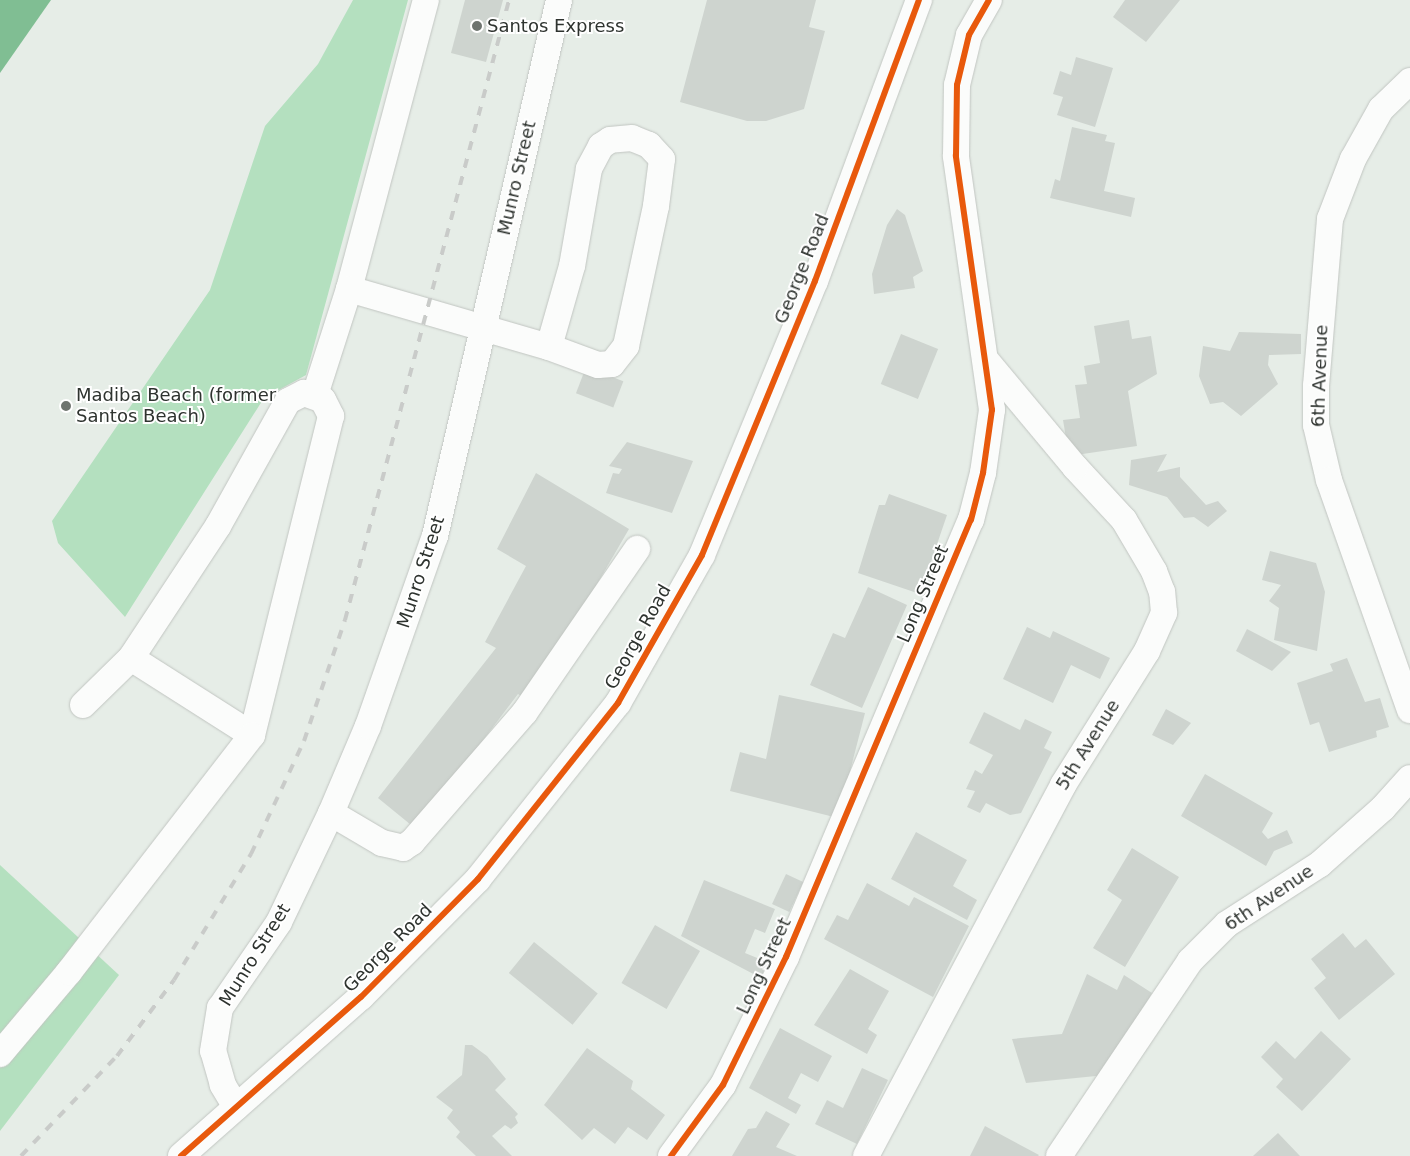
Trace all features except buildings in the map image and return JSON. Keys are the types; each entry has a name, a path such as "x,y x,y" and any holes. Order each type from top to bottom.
{"street":[{"path":"315,395 349,289 426,0"},
{"name":"Munro Street","path":"236,1108 223,1085 213,1052 220,1008 279,922 330,813 368,726 435,536 559,0"},
{"name":"George Road","path":"181,1156 361,997 478,879 618,703 702,555 815,281 919,0"},
{"name":"Long Street","path":"671,1156 722,1086 786,957 971,520 983,473 992,410 956,147 957,85 969,35 989,0"},
{"name":"6th Avenue","path":"1410,81 1381,109 1353,159 1330,219 1316,425 1329,480 1410,710"},
{"path":"349,289 549,346 598,365 612,364 626,346 647,257 662,159 650,145 632,138 610,140 601,146 589,170 572,266 556,335 549,346"},
{"name":"5th Avenue","path":"866,1156 1062,785 1147,651 1164,612 1162,592 1154,571 1124,520 986,360"},
{"path":"0,1054 69,972 252,735 331,416 323,400 315,395 304,393 288,401 218,526 131,658 83,705"},
{"path":"330,813 382,844 403,848 412,842 525,712 637,549"},
{"path":"131,658 252,735"},
{"name":"6th Avenue","path":"1059,1156 1190,961 1227,924 1320,864 1383,808 1410,778"}],"shaded area":[{"path":"0,0 51,0 0,73"},
{"path":"353,0 408,0 306,375 264,398 125,617 58,543 52,521 210,290 265,126 318,64"},
{"path":"0,865 119,975 0,1131"}],"railway":[{"path":"21,1156 117,1056 174,980 251,854 304,741 345,620 509,0"}],"cycle path":[{"path":"181,1156 361,997 478,879 618,703 702,555 815,281 919,0"},
{"path":"671,1156 723,1085 786,957 971,520 983,473 992,410 956,156 957,85 969,35 989,0"}],"place":[{"name":"Santos Express","path":"477,26"},
{"name":"Madiba Beach (former Santos Beach)","path":"66,406"}]}
